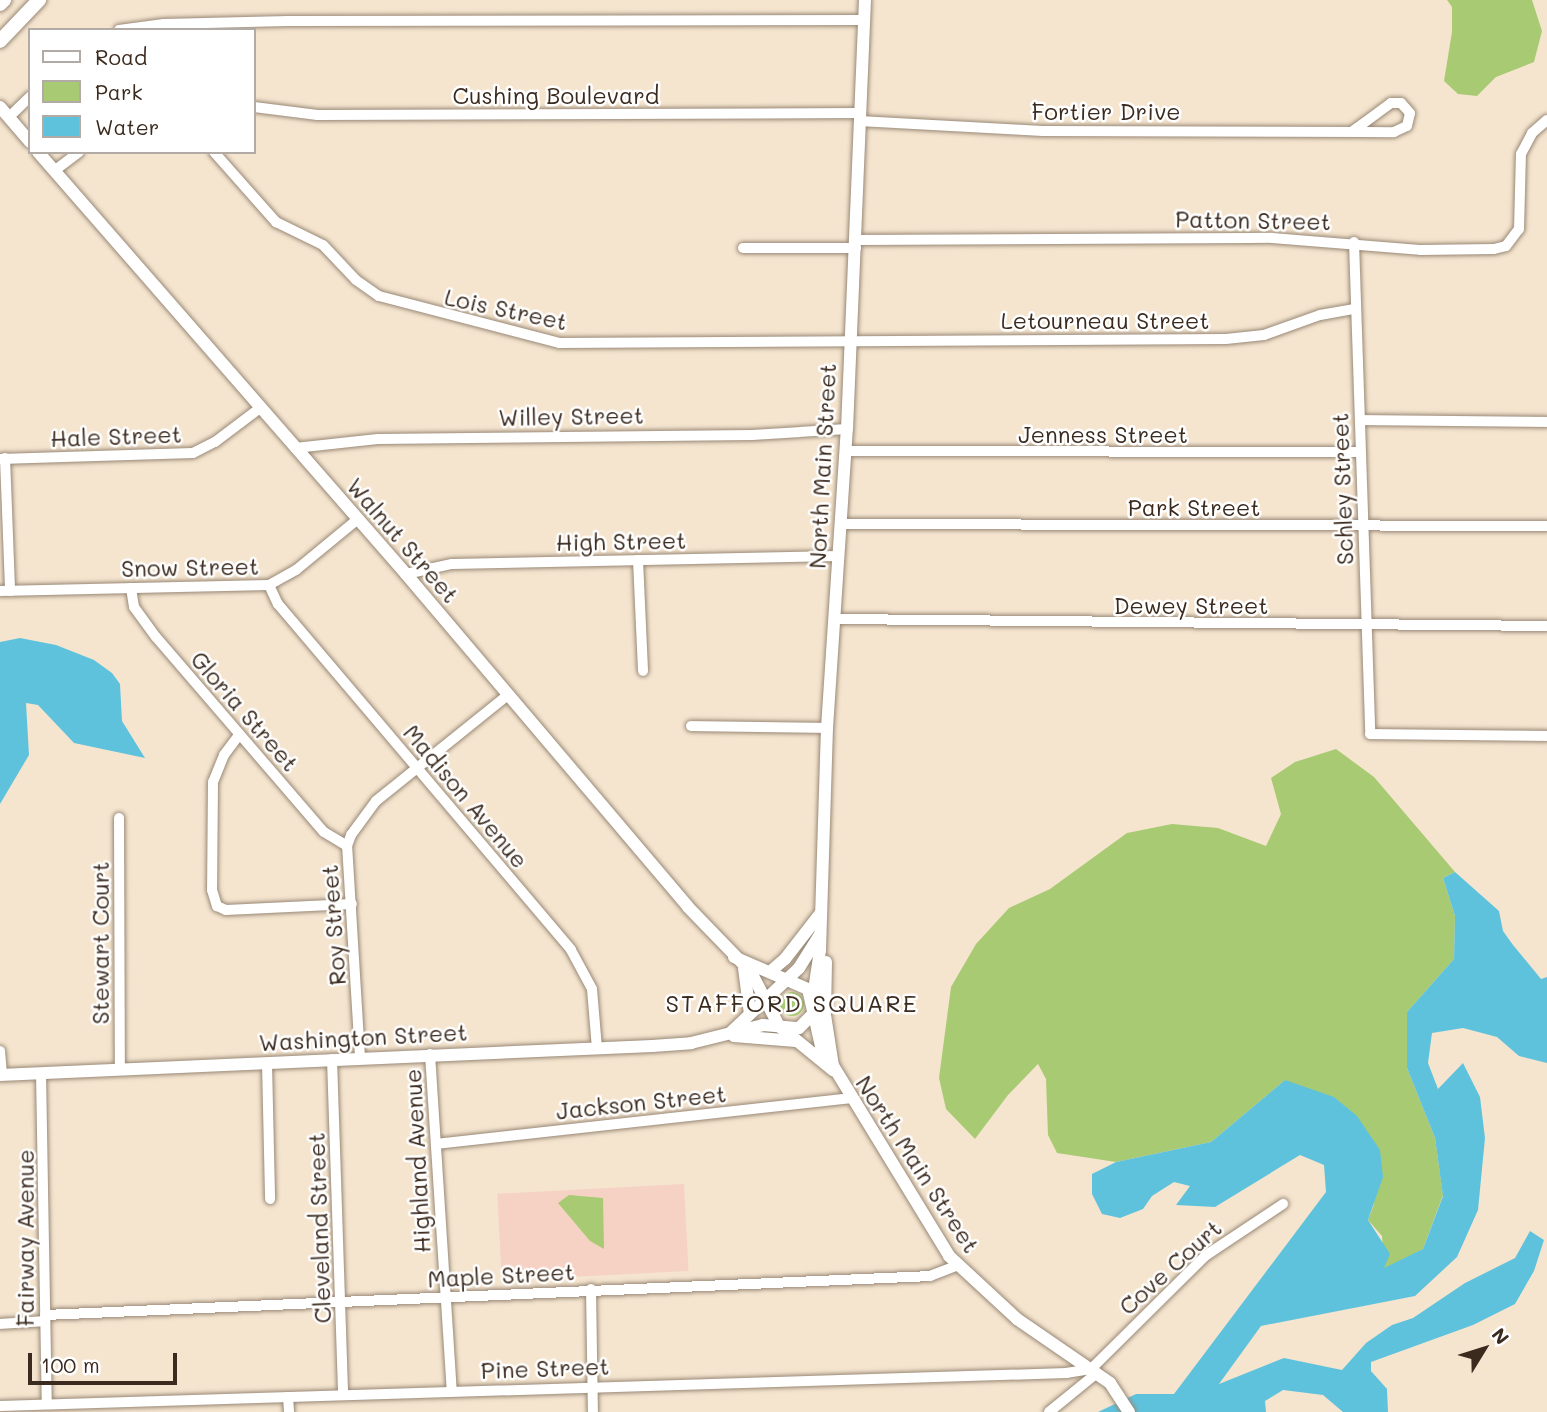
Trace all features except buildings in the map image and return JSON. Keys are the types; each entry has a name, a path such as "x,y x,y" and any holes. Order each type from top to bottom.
{"highway":[{"path":"0,4 4,0"},
{"path":"0,41 39,0"}],"main road":[{"name":"North Main Street","path":"813,997 820,935 827,728 846,452 865,0"},
{"path":"4,112 28,140"},
{"name":"Walnut Street","path":"40,154 406,574 768,998"},
{"path":"771,971 785,959 820,914"},
{"name":"North Main Street","path":"820,935 826,951 825,1015 833,1070"},
{"path":"787,980 802,985 813,997 813,1014 799,1028 779,1026 768,998 787,980 820,935"},
{"name":"Walnut Street","path":"734,957 787,980"},
{"path":"744,968 750,1014"},
{"name":"Washington Street","path":"727,1035 768,998"},
{"name":"North Main Street","path":"813,1014 821,1046 833,1070 956,1266 1017,1319 1094,1371 1122,1398 1129,1412"},
{"name":"Washington Street","path":"1,1075 360,1057 597,1049 691,1043 763,1025 779,1026"},
{"name":"North Main Street","path":"779,1026 833,1070"},
{"path":"727,1035 796,1041"}],"street":[{"path":"134,28 164,24 274,22 864,20"},
{"path":"4,112 28,98"},
{"name":"Fortier Drive","path":"859,117 1043,131 1353,131 1399,131 1407,127 1410,113 1405,105 1391,103 1353,131"},
{"name":"Cushing Boulevard","path":"256,107 317,115 859,117"},
{"name":"Patton Street","path":"743,248 1272,238 1354,242 1420,250 1506,246 1520,229 1521,154 1532,133 1547,120"},
{"path":"54,171 76,154"},
{"name":"Lois Street","path":"216,154 276,222 323,245 367,289 423,311 559,343 850,338"},
{"name":"Schley Street","path":"1354,242 1354,309 1370,734 1547,736"},
{"name":"Letourneau Street","path":"850,338 1249,338 1354,309"},
{"name":"Hale Street","path":"2,458 193,453 215,442 260,408"},
{"path":"1360,420 1547,422"},
{"name":"Willey Street","path":"295,448 378,439 763,435 847,429"},
{"name":"Jenness Street","path":"846,452 1360,452"},
{"path":"2,458 5,591"},
{"name":"Snow Street","path":"5,591 269,585 296,570 358,519"},
{"name":"Park Street","path":"841,524 1547,526"},
{"name":"High Street","path":"406,574 452,564 838,556"},
{"path":"638,561 643,671"},
{"name":"Madison Avenue","path":"269,585 278,604 583,966 595,1002 597,1049"},
{"name":"Gloria Street","path":"131,588 142,619 239,735 324,832 347,846"},
{"name":"Dewey Street","path":"835,619 1547,626"},
{"name":"Roy Street","path":"360,1057 347,846 365,811 508,695"},
{"path":"691,726 827,728"},
{"path":"239,735 224,755 212,782 212,890 217,906 226,910 352,904"},
{"name":"Stewart Court","path":"119,818 120,1069"},
{"path":"0,1051 1,1075"},
{"name":"Highland Avenue","path":"430,1054 452,1391"},
{"name":"Cleveland Street","path":"332,1059 343,1395"},
{"path":"267,1063 270,1199"},
{"name":"Fairway Avenue","path":"41,1073 47,1404"},
{"name":"Jackson Street","path":"436,1144 851,1098"},
{"name":"Cove Court","path":"1049,1412 1094,1371 1205,1256 1283,1204"},
{"name":"Maple Street","path":"0,1324 45,1318 341,1305 444,1296 930,1276 956,1266"},
{"path":"591,1289 593,1412"},
{"name":"Pine Street","path":"0,1406 1094,1371"},
{"path":"288,1397 289,1412"}],"shaded area":[{"path":"684,1184 689,1271 502,1281 497,1194"}],"green space":[{"path":"1447,0 1532,0 1542,31 1534,62 1496,77 1477,96 1458,94 1444,81 1452,32 1452,7"},
{"path":"1336,749 1374,777 1455,872 1443,878 1455,916 1454,959 1407,1012 1407,1068 1435,1138 1443,1195 1423,1249 1384,1270 1382,1236 1368,1220 1374,1204 1285,1080 1211,1142 1116,1162 1057,1153 1048,1135 1046,1079 1038,1064 1008,1095 975,1139 946,1109 939,1078 951,987 976,944 1009,908 1050,889 1127,833 1172,824 1218,828 1266,846 1281,814 1271,778 1295,762"},
{"path":"792,992 803,999 804,1004 797,1015 792,1016 781,1009 780,1004 787,993"},
{"path":"569,1195 603,1198 604,1249 590,1241 558,1203"}],"water":[{"path":"20,638 56,645 94,660 112,673 120,684 122,721 145,758 74,743 38,705 26,703 29,755 0,804 0,642"},
{"path":"1455,872 1499,911 1503,931 1513,945 1541,979 1547,977 1547,1063 1519,1056 1497,1037 1463,1028 1432,1033 1428,1063 1438,1089 1463,1063 1480,1097 1485,1138 1478,1210 1457,1257 1415,1296 1261,1326 1219,1384 1284,1358 1342,1370 1366,1343 1392,1325 1413,1318 1465,1283 1515,1258 1530,1231 1544,1240 1534,1271 1515,1304 1473,1325 1371,1362 1371,1371 1387,1389 1388,1412 1343,1412 1323,1395 1283,1390 1265,1401 1266,1412 1098,1412 1136,1394 1174,1394 1326,1192 1324,1165 1300,1155 1215,1207 1176,1205 1190,1186 1174,1182 1152,1196 1143,1209 1120,1218 1102,1214 1092,1194 1092,1174 1116,1162 1211,1142 1285,1080 1334,1097 1357,1116 1380,1150 1383,1177 1368,1220 1390,1254 1384,1268 1423,1249 1443,1196 1435,1138 1407,1068 1407,1012 1454,959 1455,916 1443,878"}],"district":[{"name":"STAFFORD SQUARE","path":"792,1003"}]}
